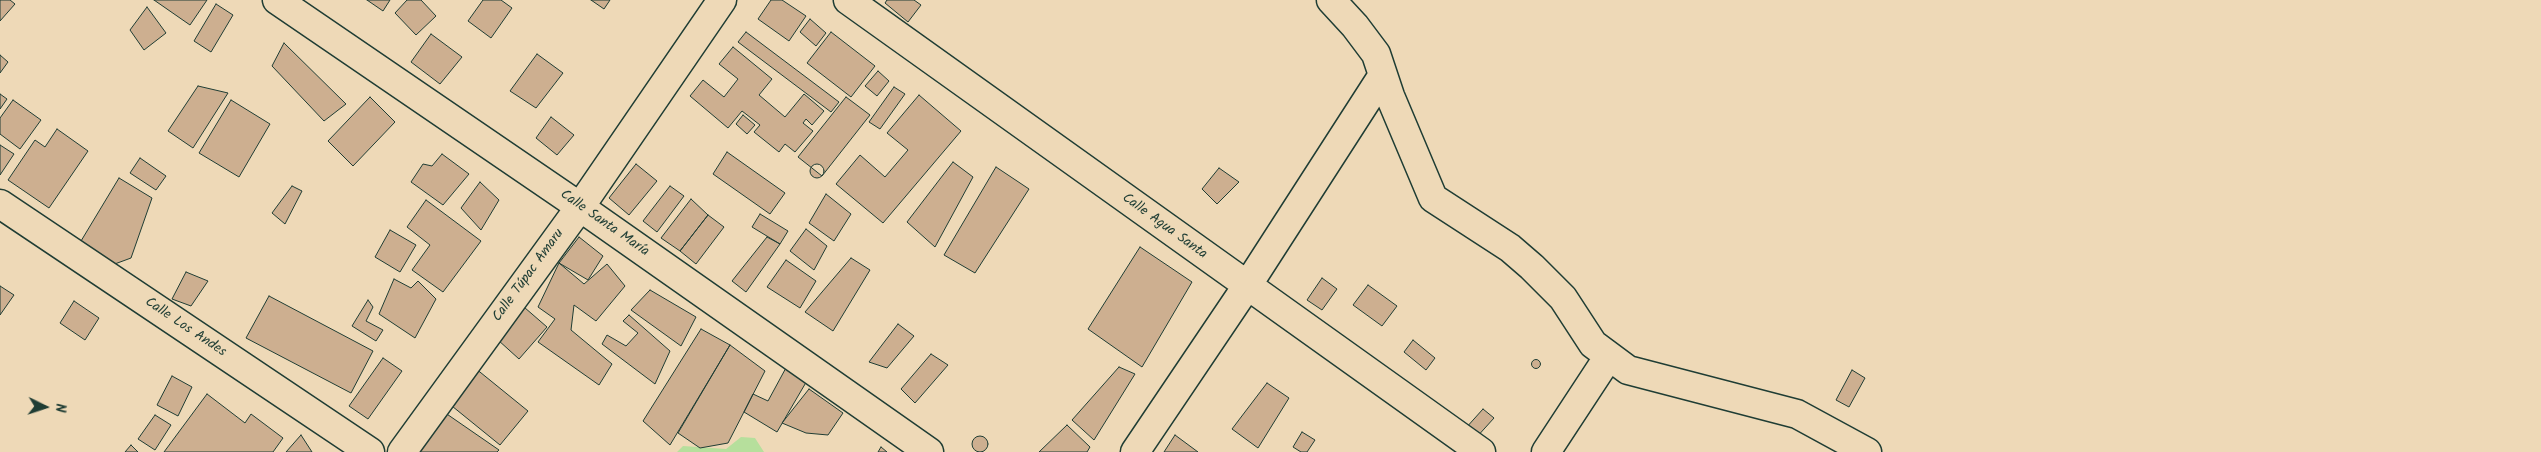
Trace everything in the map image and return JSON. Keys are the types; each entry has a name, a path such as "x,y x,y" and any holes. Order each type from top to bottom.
{"street":[{"name":"Calle Santa María","path":"277,0 306,8 580,207 929,452"},
{"name":"Calle Túpac Amaru","path":"402,452 580,207 722,0"},
{"name":"Calle Agua Santa","path":"848,0 1481,452"},
{"path":"1331,0 1355,26 1376,54 1434,198 1510,248 1532,267 1563,298 1593,344 1628,370 1797,414 1866,452"},
{"path":"1135,452 1247,286 1383,75"},
{"name":"Calle Los Andes","path":"0,204 370,452"},
{"path":"1546,452 1609,356"}],"green space":[{"path":"741,437 755,438 764,452 677,452 683,446 726,449"}],"building":[{"path":"0,0 10,0 15,4 0,21"},
{"path":"154,0 207,0 190,25"},
{"path":"367,0 390,0 383,11"},
{"path":"407,0 421,0 436,16 416,35 395,13"},
{"path":"483,0 501,0 512,8 491,38 468,21"},
{"path":"591,0 610,0 604,9"},
{"path":"771,0 782,0 806,16 789,41 758,19"},
{"path":"887,0 914,0 921,5 908,22 885,3"},
{"path":"216,4 233,15 211,52 194,41"},
{"path":"147,7 166,33 144,50 130,30"},
{"path":"810,19 826,33 816,46 800,32"},
{"path":"746,32 839,102 831,112 738,42"},
{"path":"831,32 875,66 851,97 807,63"},
{"path":"431,34 462,57 440,84 411,62"},
{"path":"284,43 346,104 324,121 272,66"},
{"path":"733,47 772,79 759,95 785,117 804,94 824,111 812,125 806,119 803,123 813,131 795,152 785,144 779,152 754,132 760,125 742,111 728,128 690,96 703,80 724,97 738,79 719,64"},
{"path":"537,54 563,73 536,108 510,91"},
{"path":"0,55 8,62 0,73"},
{"path":"878,71 889,81 877,96 865,86"},
{"path":"198,86 228,93 193,148 168,131"},
{"path":"894,87 905,94 880,129 869,122"},
{"path":"0,94 7,99 0,109"},
{"path":"919,95 961,131 883,223 836,184 860,155 885,177 908,150 887,133"},
{"path":"370,97 395,122 353,166 328,141"},
{"path":"846,97 870,115 822,176 798,157"},
{"path":"13,100 41,120 20,149 0,134 0,118"},
{"path":"231,100 270,124 239,177 199,153"},
{"path":"743,115 755,125 747,134 736,124"},
{"path":"551,117 574,135 557,155 536,138"},
{"path":"57,129 88,151 49,208 8,180 35,140 45,147"},
{"path":"0,145 14,154 0,175"},
{"path":"727,152 785,193 770,214 713,174"},
{"path":"442,154 469,174 443,205 411,182 423,164 432,166"},
{"path":"140,158 166,176 156,190 130,173"},
{"path":"953,162 973,177 935,247 907,222"},
{"path":"636,164 657,181 629,215 609,198"},
{"path":"814,164 820,164 824,171 820,178 814,178 810,174 810,168"},
{"path":"996,167 1029,189 975,273 944,255"},
{"path":"1219,168 1239,182 1217,204 1202,189"},
{"path":"119,178 152,198 131,258 112,265 81,241"},
{"path":"480,182 499,200 481,230 461,208"},
{"path":"292,186 302,191 285,224 272,213"},
{"path":"670,186 684,196 657,232 643,221"},
{"path":"826,194 851,214 834,241 809,223"},
{"path":"691,199 708,215 680,251 661,238"},
{"path":"426,200 481,241 443,292 412,270 430,245 407,227"},
{"path":"760,214 788,231 780,244 752,227"},
{"path":"708,215 724,227 696,264 680,251"},
{"path":"806,229 827,246 814,270 790,251"},
{"path":"390,230 416,245 400,272 375,257"},
{"path":"579,237 603,256 588,280 559,263"},
{"path":"767,237 780,244 746,292 732,281"},
{"path":"1140,247 1192,282 1142,367 1088,329"},
{"path":"851,258 870,270 833,331 805,312"},
{"path":"786,260 816,281 800,308 767,287"},
{"path":"559,263 584,284 607,264 625,286 596,321 574,305 571,330 612,364 599,385 538,342 555,319 538,307"},
{"path":"186,272 208,281 191,306 172,299"},
{"path":"1322,278 1337,289 1322,310 1307,300"},
{"path":"394,279 411,288 418,281 436,299 415,338 379,314"},
{"path":"1368,285 1397,306 1382,326 1353,305"},
{"path":"0,286 14,295 0,315"},
{"path":"650,290 696,317 681,346 631,310"},
{"path":"269,296 373,351 351,393 246,338"},
{"path":"368,300 373,307 366,321 383,330 376,341 352,326"},
{"path":"74,301 99,318 85,340 60,323"},
{"path":"517,301 547,327 519,359 498,340"},
{"path":"629,315 670,351 655,384 602,344 607,335 626,346 638,333 623,321"},
{"path":"898,324 914,336 887,368 869,362"},
{"path":"701,329 730,345 670,445 643,421"},
{"path":"1413,340 1435,358 1426,370 1404,352"},
{"path":"730,345 765,371 728,443 700,448 678,433"},
{"path":"931,354 948,365 915,403 901,389"},
{"path":"383,358 402,371 368,419 349,406"},
{"path":"1536,359 1541,364 1536,369 1531,364"},
{"path":"787,366 808,379 777,432 744,412 753,394 768,401"},
{"path":"1119,367 1135,374 1094,440 1072,420"},
{"path":"475,368 528,411 500,445 447,402"},
{"path":"1852,370 1865,378 1849,407 1836,400"},
{"path":"172,376 192,387 178,416 157,405"},
{"path":"1267,383 1289,398 1258,448 1232,429"},
{"path":"809,389 843,413 828,435 806,433 782,423"},
{"path":"207,394 245,423 251,414 283,438 273,452 164,452"},
{"path":"1483,409 1494,418 1475,439 1465,429"},
{"path":"441,410 499,450 497,452 418,452"},
{"path":"155,415 171,425 155,450 138,439"},
{"path":"1067,425 1090,447 1087,452 1039,452"},
{"path":"1302,432 1315,440 1307,452 1301,452 1293,447"},
{"path":"301,435 312,452 286,452"},
{"path":"1175,435 1198,452 1164,452"},
{"path":"980,436 988,444 980,452 972,444"},
{"path":"131,445 138,452 125,452"},
{"path":"881,447 887,452 878,452"}]}
